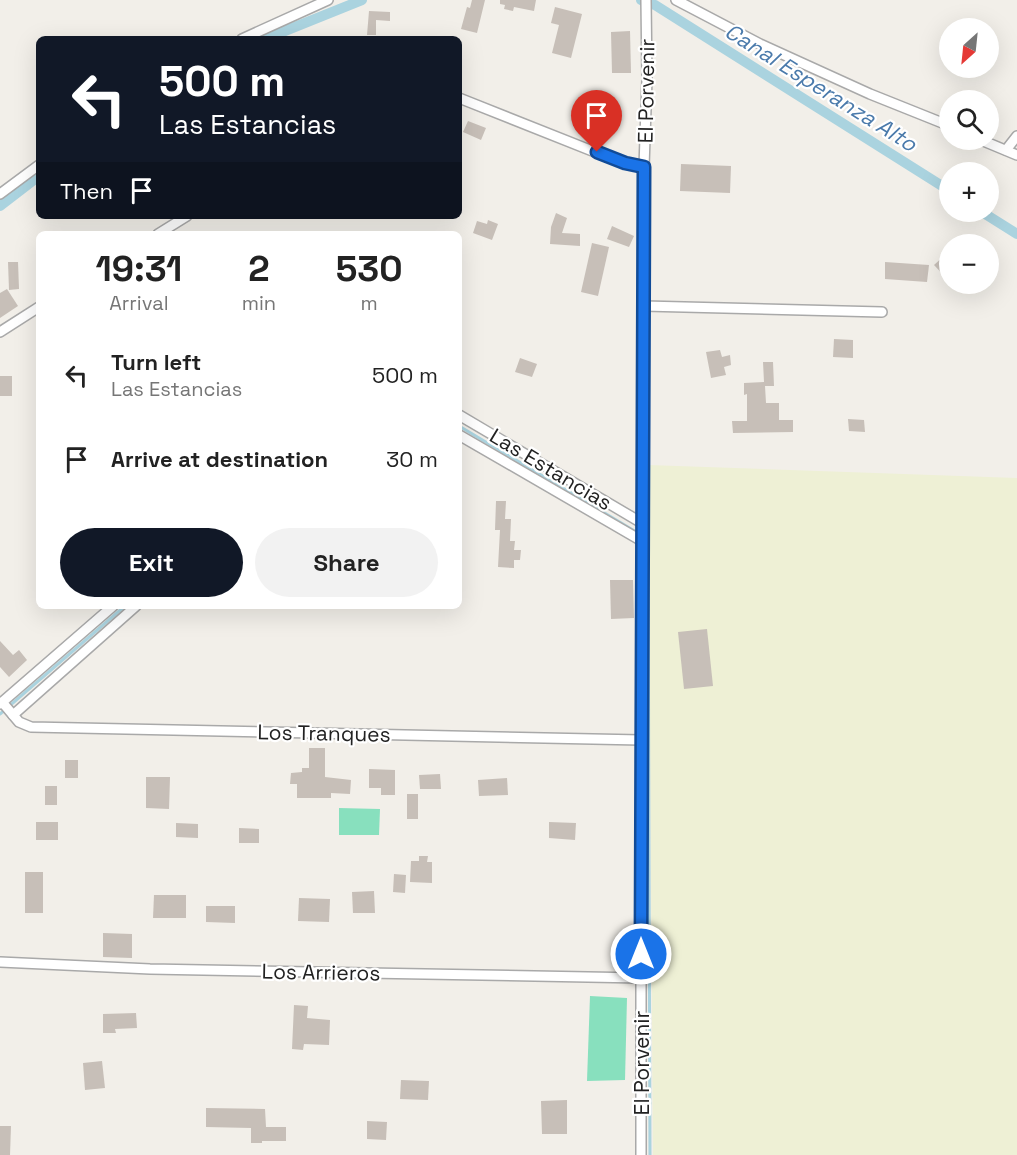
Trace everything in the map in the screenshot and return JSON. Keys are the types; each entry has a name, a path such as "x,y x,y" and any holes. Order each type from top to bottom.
{"street":[{"path":"249,36 328,0"},
{"name":"El Porvenir","path":"641,1155 644,167 648,79 646,0"},
{"path":"676,0 790,58 939,122"},
{"path":"462,99 610,158 644,167"},
{"path":"1006,150 1017,136"},
{"path":"999,147 1017,154"},
{"path":"0,194 36,167"},
{"path":"163,231 183,219"},
{"path":"644,306 882,312"},
{"path":"0,332 36,309"},
{"name":"Las Estancias","path":"462,417 642,523"},
{"path":"462,437 642,541"},
{"path":"1,703 111,609"},
{"path":"13,715 133,609"},
{"name":"Los Tranques","path":"1,703 21,724 30,727 641,740"},
{"name":"Los Arrieros","path":"0,962 150,969 641,978"}],"green space":[{"path":"648,465 1017,478 1017,1155 653,1155"},
{"path":"339,808 380,809 379,835 339,835"},
{"path":"590,996 627,998 625,1080 587,1081"}],"building":[{"path":"472,0 485,0 477,33 461,29 467,7 470,8"},
{"path":"500,0 536,0 534,11 514,7 513,11 504,9 505,5 500,4"},
{"path":"555,7 582,14 571,58 552,53 559,25 551,23"},
{"path":"369,11 390,12 390,21 376,20 376,35 367,35"},
{"path":"630,31 631,73 612,73 611,32"},
{"path":"468,121 486,128 481,140 463,132"},
{"path":"681,164 731,166 730,193 680,191"},
{"path":"556,213 567,218 562,233 580,234 580,246 550,244 551,227"},
{"path":"488,220 498,224 492,240 473,233 477,221 487,224"},
{"path":"612,226 634,236 629,247 607,239"},
{"path":"592,243 609,247 598,296 581,292"},
{"path":"939,260 939,270 934,265"},
{"path":"8,262 18,262 19,289 9,290"},
{"path":"885,262 929,265 927,282 885,279"},
{"path":"7,289 18,306 0,318 0,293"},
{"path":"834,339 853,340 853,358 833,357"},
{"path":"720,350 722,357 730,355 731,365 724,367 726,375 711,378 706,352"},
{"path":"520,358 537,364 532,377 515,372"},
{"path":"763,362 773,362 774,386 765,386 766,403 779,403 779,420 793,420 793,432 733,433 732,421 747,421 747,394 744,395 744,383 764,382"},
{"path":"0,376 12,376 12,396 0,396"},
{"path":"848,419 864,420 865,432 849,431"},
{"path":"496,501 506,501 505,519 511,519 510,541 515,541 514,550 521,550 520,560 514,560 514,568 498,567 500,530 495,530"},
{"path":"610,580 633,580 634,618 611,619"},
{"path":"707,629 713,686 684,689 678,632"},
{"path":"0,641 13,655 19,650 27,660 9,677 0,667"},
{"path":"309,748 325,748 325,777 351,780 350,794 331,793 331,798 297,798 297,784 290,784 291,773 302,772 302,768 309,768"},
{"path":"65,760 78,760 78,778 65,778"},
{"path":"369,769 395,770 395,795 381,795 381,788 369,788"},
{"path":"440,774 441,789 420,789 419,775"},
{"path":"146,777 170,777 169,809 146,808"},
{"path":"507,778 508,795 479,796 478,780"},
{"path":"45,786 57,786 57,805 45,805"},
{"path":"407,794 418,794 418,819 407,819"},
{"path":"36,822 58,822 58,840 36,840"},
{"path":"549,822 576,823 575,840 549,838"},
{"path":"176,823 198,824 198,838 176,837"},
{"path":"239,828 259,829 259,843 239,843"},
{"path":"419,856 428,856 427,862 432,862 432,883 410,882 411,861 419,861"},
{"path":"25,872 43,872 43,913 25,913"},
{"path":"394,874 406,875 405,893 393,892"},
{"path":"374,891 375,913 353,913 352,892"},
{"path":"154,895 186,895 186,918 153,918"},
{"path":"299,898 330,899 329,922 298,921"},
{"path":"206,906 235,906 235,923 206,922"},
{"path":"103,933 132,934 132,958 103,957"},
{"path":"294,1005 308,1006 307,1018 330,1020 329,1045 304,1044 303,1050 292,1049"},
{"path":"136,1013 137,1028 115,1029 116,1033 103,1033 103,1014"},
{"path":"102,1061 105,1088 85,1090 83,1063"},
{"path":"401,1080 429,1081 428,1100 400,1099"},
{"path":"567,1100 567,1134 542,1134 541,1101"},
{"path":"206,1108 265,1109 266,1127 286,1127 286,1141 251,1143 251,1128 206,1127"},
{"path":"367,1121 387,1122 386,1140 367,1139"},
{"path":"0,1126 11,1126 10,1155 0,1155"}],"waterway":[{"name":"Canal Esperanza Alto","path":"272,36 362,0"},
{"name":"Canal Esperanza Alto","path":"641,0 655,5 939,184"},
{"name":"Canal Esperanza Alto","path":"0,206 36,178"},
{"name":"Canal Esperanza Alto","path":"998,222 1017,234"},
{"path":"462,428 648,539 650,1155"},
{"path":"0,714 122,609"}],"route":[{"path":"597,152 625,163 644,167 641,954"}]}
